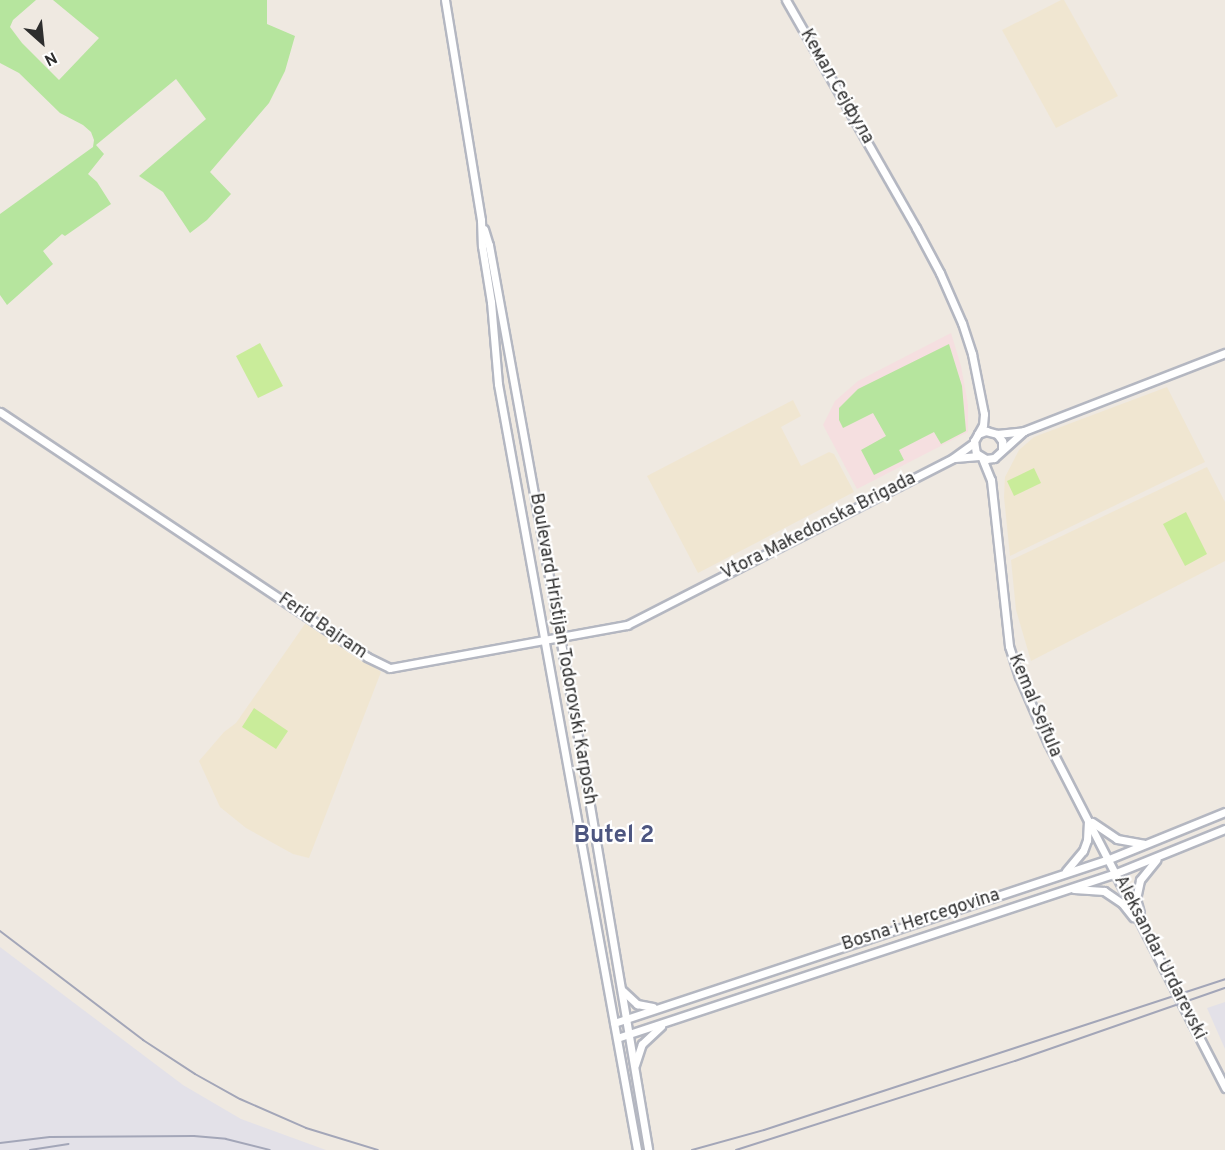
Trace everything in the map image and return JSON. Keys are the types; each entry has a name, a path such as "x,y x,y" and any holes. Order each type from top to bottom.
{"street":[{"name":"Boulevard Hristijan Todorovski Karposh","path":"445,0 481,220 498,384 614,1023"},
{"name":"Кемал Сејфула","path":"786,0 940,273 966,334 984,414"},
{"name":"Boulevard Hristijan Todorovski Karposh","path":"481,220 489,245 560,637 648,1150"},
{"path":"978,434 986,430 996,433 1024,431 1225,353"},
{"name":"Ferid Bajram","path":"0,412 377,663 390,668 627,625 686,596"},
{"path":"984,414 1002,441 1002,449"},
{"path":"984,414 974,443 991,480"},
{"path":"991,480 996,457 1024,431"},
{"name":"Vtora Makedonska Brigada","path":"686,596 953,458 974,443"},
{"path":"980,457 996,457"},
{"name":"Vtora Makedonska Brigada","path":"953,458 980,457"},
{"name":"Kemal Sejfula","path":"991,480 1009,646 1048,743 1109,859"},
{"name":"Bosna i Hercegovina","path":"614,1023 1109,859 1225,812"},
{"path":"1088,818 1117,838 1149,844"},
{"path":"1058,876 1073,866 1083,851 1089,829 1088,818"},
{"name":"Bosna i Hercegovina","path":"617,1038 1116,873 1225,829"},
{"path":"1148,939 1138,908 1137,890 1145,871 1162,856"},
{"name":"Aleksandar Urdarevski","path":"1109,859 1225,1088"},
{"path":"1063,890 1093,889 1115,896 1148,939"},
{"path":"620,986 626,996 637,1004 659,1007"},
{"path":"634,1071 642,1044 651,1033 669,1022"},
{"path":"614,1023 637,1150"}],"shaded area":[{"path":"1064,0 1118,96 1056,128 1002,30"},
{"path":"951,333 961,366 968,405 968,432 857,489 823,425 835,401 858,381"},
{"path":"1167,387 1205,462 1010,556 1004,497 1005,477 1019,450 1034,437"},
{"path":"793,400 801,416 781,427 801,466 829,452 834,454 854,492 698,573 647,476"},
{"path":"1207,467 1225,502 1225,561 1031,661 1016,610 1011,560"},
{"path":"307,621 381,672 309,858 293,854 246,828 220,807 199,761 224,732 236,723"},
{"path":"0,947 183,1085 241,1119 326,1150 0,1150"},
{"path":"1225,1002 1225,1049 1207,1008"}],"green space":[{"path":"0,0 36,0 13,20 10,27 22,43 59,80 99,38 53,0 267,0 267,24 295,36 285,71 269,103 210,172 231,194 207,220 190,233 163,192 139,176 206,119 176,79 96,145 104,154 88,174 97,182 111,204 65,236 62,234 43,251 53,264 7,305 0,295 0,214 93,147 94,140 91,132 83,125 60,113 19,73 0,63"},
{"path":"260,343 283,386 258,398 236,356"},
{"path":"949,344 962,386 966,431 941,444 934,432 899,450 904,460 874,475 861,450 886,436 873,413 843,428 839,420 839,408 858,389"},
{"path":"1034,468 1041,483 1014,496 1007,481"},
{"path":"1186,512 1207,554 1185,566 1163,524"},
{"path":"254,708 288,731 276,749 242,727"}],"railway":[{"path":"0,931 143,1040 195,1074 240,1099 306,1128 378,1150"},
{"path":"692,1150 764,1130 1225,979"},
{"path":"736,1150 1015,1061 1225,988"},
{"path":"0,1143 50,1137 194,1136 226,1139 270,1150"},
{"path":"30,1150 69,1144"}],"district":[{"name":"Butel 2","path":"614,837"}]}
